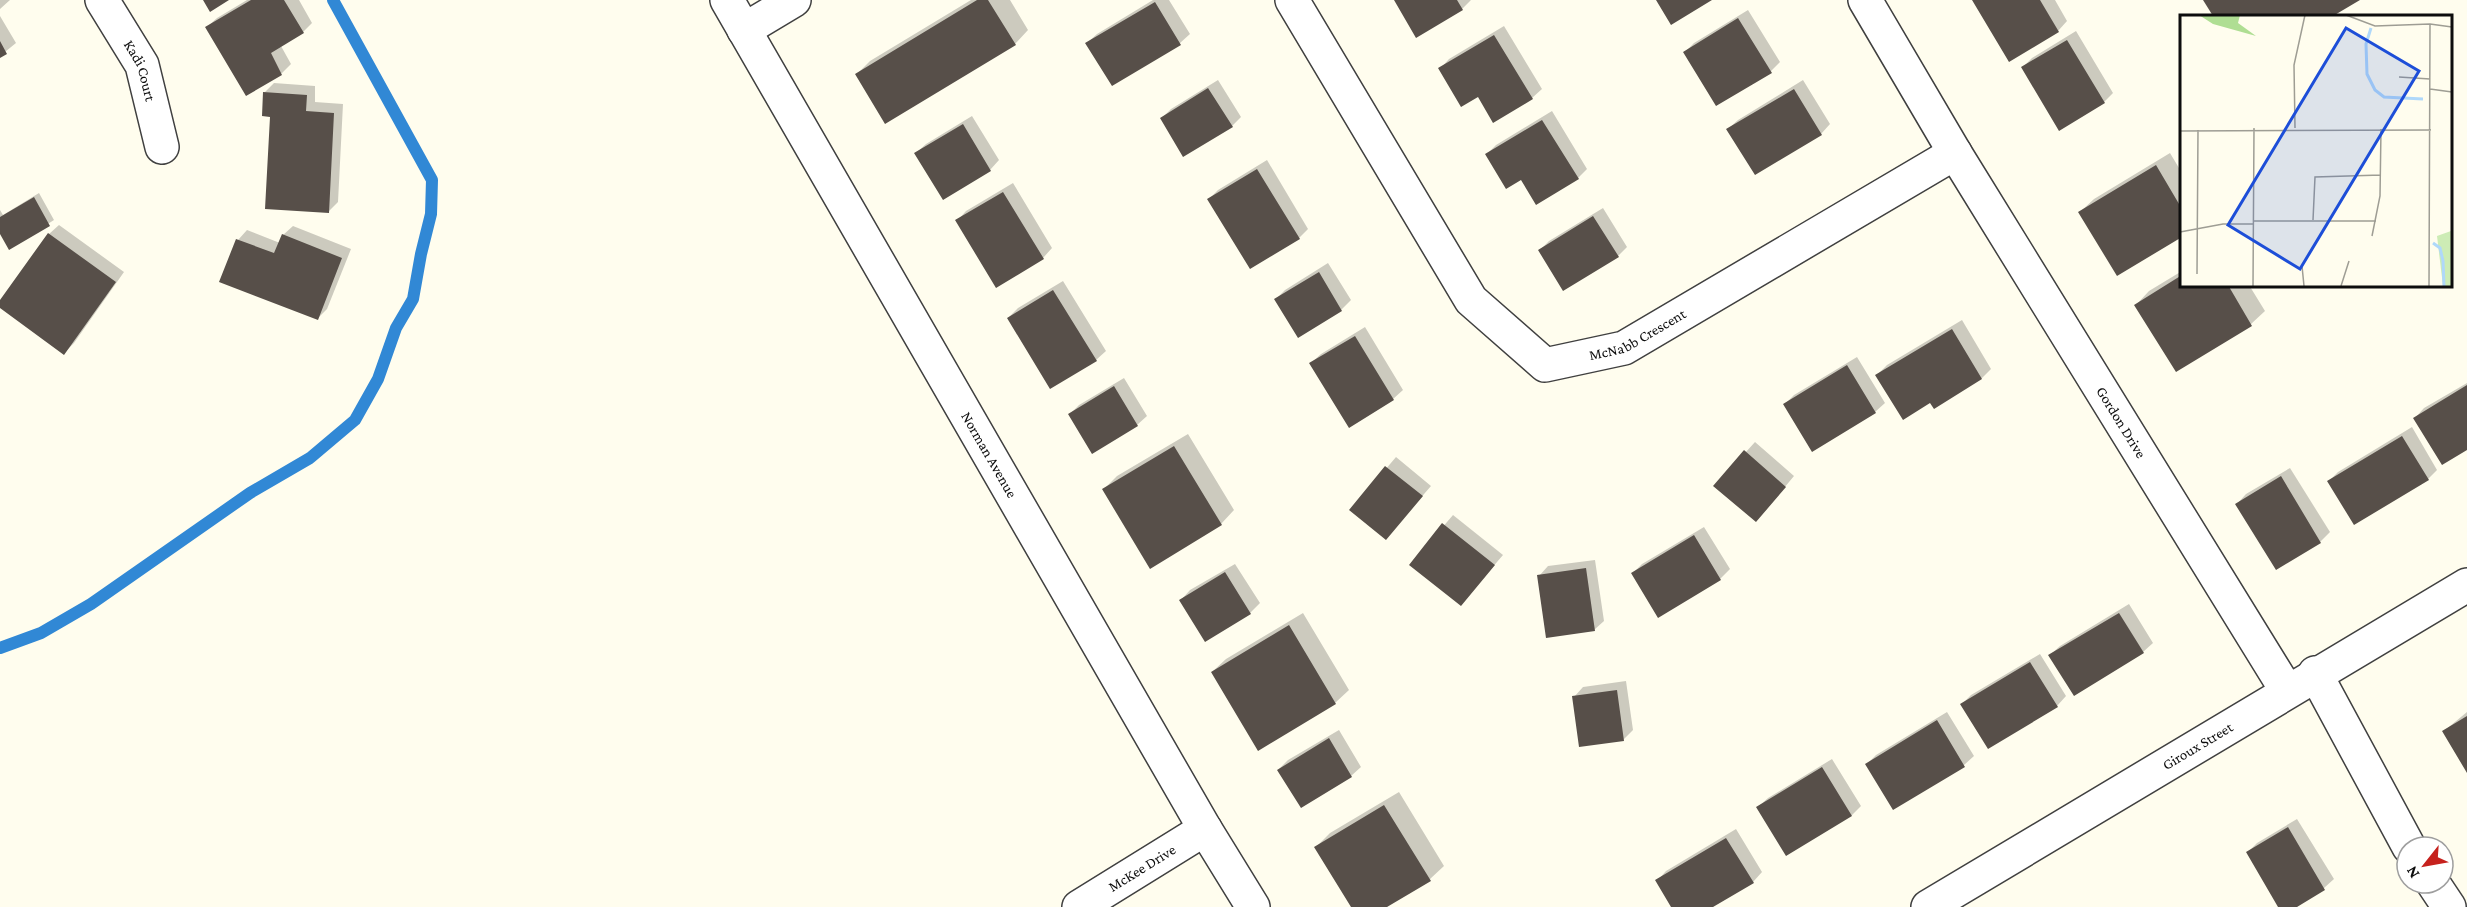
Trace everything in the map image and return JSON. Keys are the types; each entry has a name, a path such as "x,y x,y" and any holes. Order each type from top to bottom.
{"street":[{"name":"Kadi Court","path":"102,0 142,65 162,147"},
{"name":"Norman Avenue","path":"727,0 1205,830 1253,907"},
{"path":"744,30 794,0"},
{"name":"McNabb Crescent","path":"1292,0 1471,300 1545,365 1624,348 1955,153"},
{"path":"1864,0 1955,153"},
{"name":"Gordon Drive","path":"1955,153 2287,691"},
{"name":"Giroux Street","path":"1928,907 2315,673 2467,585"},
{"path":"2315,673 2403,835"},
{"name":"McKee Drive","path":"1079,907 1205,830"}],"building":[{"path":"203,0 229,0 210,12"},
{"path":"251,0 284,0 304,33 271,53 282,75 246,96 205,27"},
{"path":"977,0 988,0 1016,45 885,124 855,74"},
{"path":"1394,0 1457,0 1463,10 1416,38"},
{"path":"1656,0 1712,0 1671,25"},
{"path":"1972,0 2040,0 2059,32 2009,62"},
{"path":"2203,0 2360,0 2335,15 2212,15"},
{"path":"1155,2 1181,45 1112,86 1085,43"},
{"path":"1738,18 1772,73 1716,106 1683,52"},
{"path":"1494,35 1533,99 1493,123 1478,97 1461,107 1438,68"},
{"path":"2067,40 2105,103 2059,131 2021,67"},
{"path":"0,41 7,54 0,58"},
{"path":"1208,88 1233,127 1183,157 1160,118"},
{"path":"1794,89 1822,135 1755,175 1726,129"},
{"path":"263,92 307,95 306,111 334,113 329,213 265,209 270,117 262,116"},
{"path":"1542,120 1579,179 1536,205 1521,180 1506,189 1485,154"},
{"path":"963,124 991,171 943,200 914,153"},
{"path":"2156,165 2180,206 2180,238 2117,276 2078,212"},
{"path":"1257,169 1300,239 1250,269 1207,199"},
{"path":"1003,192 1044,259 996,288 955,220"},
{"path":"34,197 50,226 9,250 0,234 0,217"},
{"path":"1593,216 1619,257 1563,291 1538,250"},
{"path":"48,233 116,282 64,355 0,308 0,300"},
{"path":"282,234 342,258 318,320 219,282 236,239 274,253"},
{"path":"1319,272 1342,311 1298,338 1274,299"},
{"path":"2180,276 2180,286 2229,286 2252,326 2176,372 2134,305"},
{"path":"1053,290 1097,361 1050,389 1007,318"},
{"path":"1952,329 1982,379 1934,409 1930,403 1903,420 1875,375"},
{"path":"1355,336 1394,400 1349,428 1309,363"},
{"path":"1847,365 1876,413 1812,452 1783,404"},
{"path":"2467,385 2467,450 2442,465 2413,418"},
{"path":"1114,386 1138,426 1092,454 1068,414"},
{"path":"2402,436 2429,480 2354,525 2327,481"},
{"path":"1174,446 1222,525 1150,569 1102,489"},
{"path":"1744,450 1786,487 1756,522 1713,486"},
{"path":"1385,466 1423,496 1386,540 1349,510"},
{"path":"2281,476 2321,543 2276,570 2235,504"},
{"path":"1442,523 1495,565 1461,606 1409,565"},
{"path":"1694,535 1721,580 1658,618 1631,573"},
{"path":"1586,568 1595,631 1546,638 1537,575"},
{"path":"1225,572 1251,614 1205,642 1179,600"},
{"path":"2119,613 2144,653 2074,696 2048,655"},
{"path":"1289,625 1336,704 1258,751 1211,672"},
{"path":"2030,662 2058,707 1988,749 1960,704"},
{"path":"1617,690 1624,741 1579,747 1572,696"},
{"path":"2467,716 2467,773 2442,731"},
{"path":"1937,720 1965,767 1893,810 1865,764"},
{"path":"1329,738 1352,777 1301,808 1277,770"},
{"path":"1822,767 1852,816 1786,856 1756,807"},
{"path":"1384,805 1431,881 1387,907 1351,907 1314,847"},
{"path":"2288,827 2325,890 2297,907 2278,907 2246,852"},
{"path":"1726,838 1754,883 1713,907 1671,907 1655,880"}],"waterway":[{"path":"0,648 41,633 91,604 250,493 310,458 355,420 378,379 396,328 413,299 431,214 432,180 333,0"}]}
